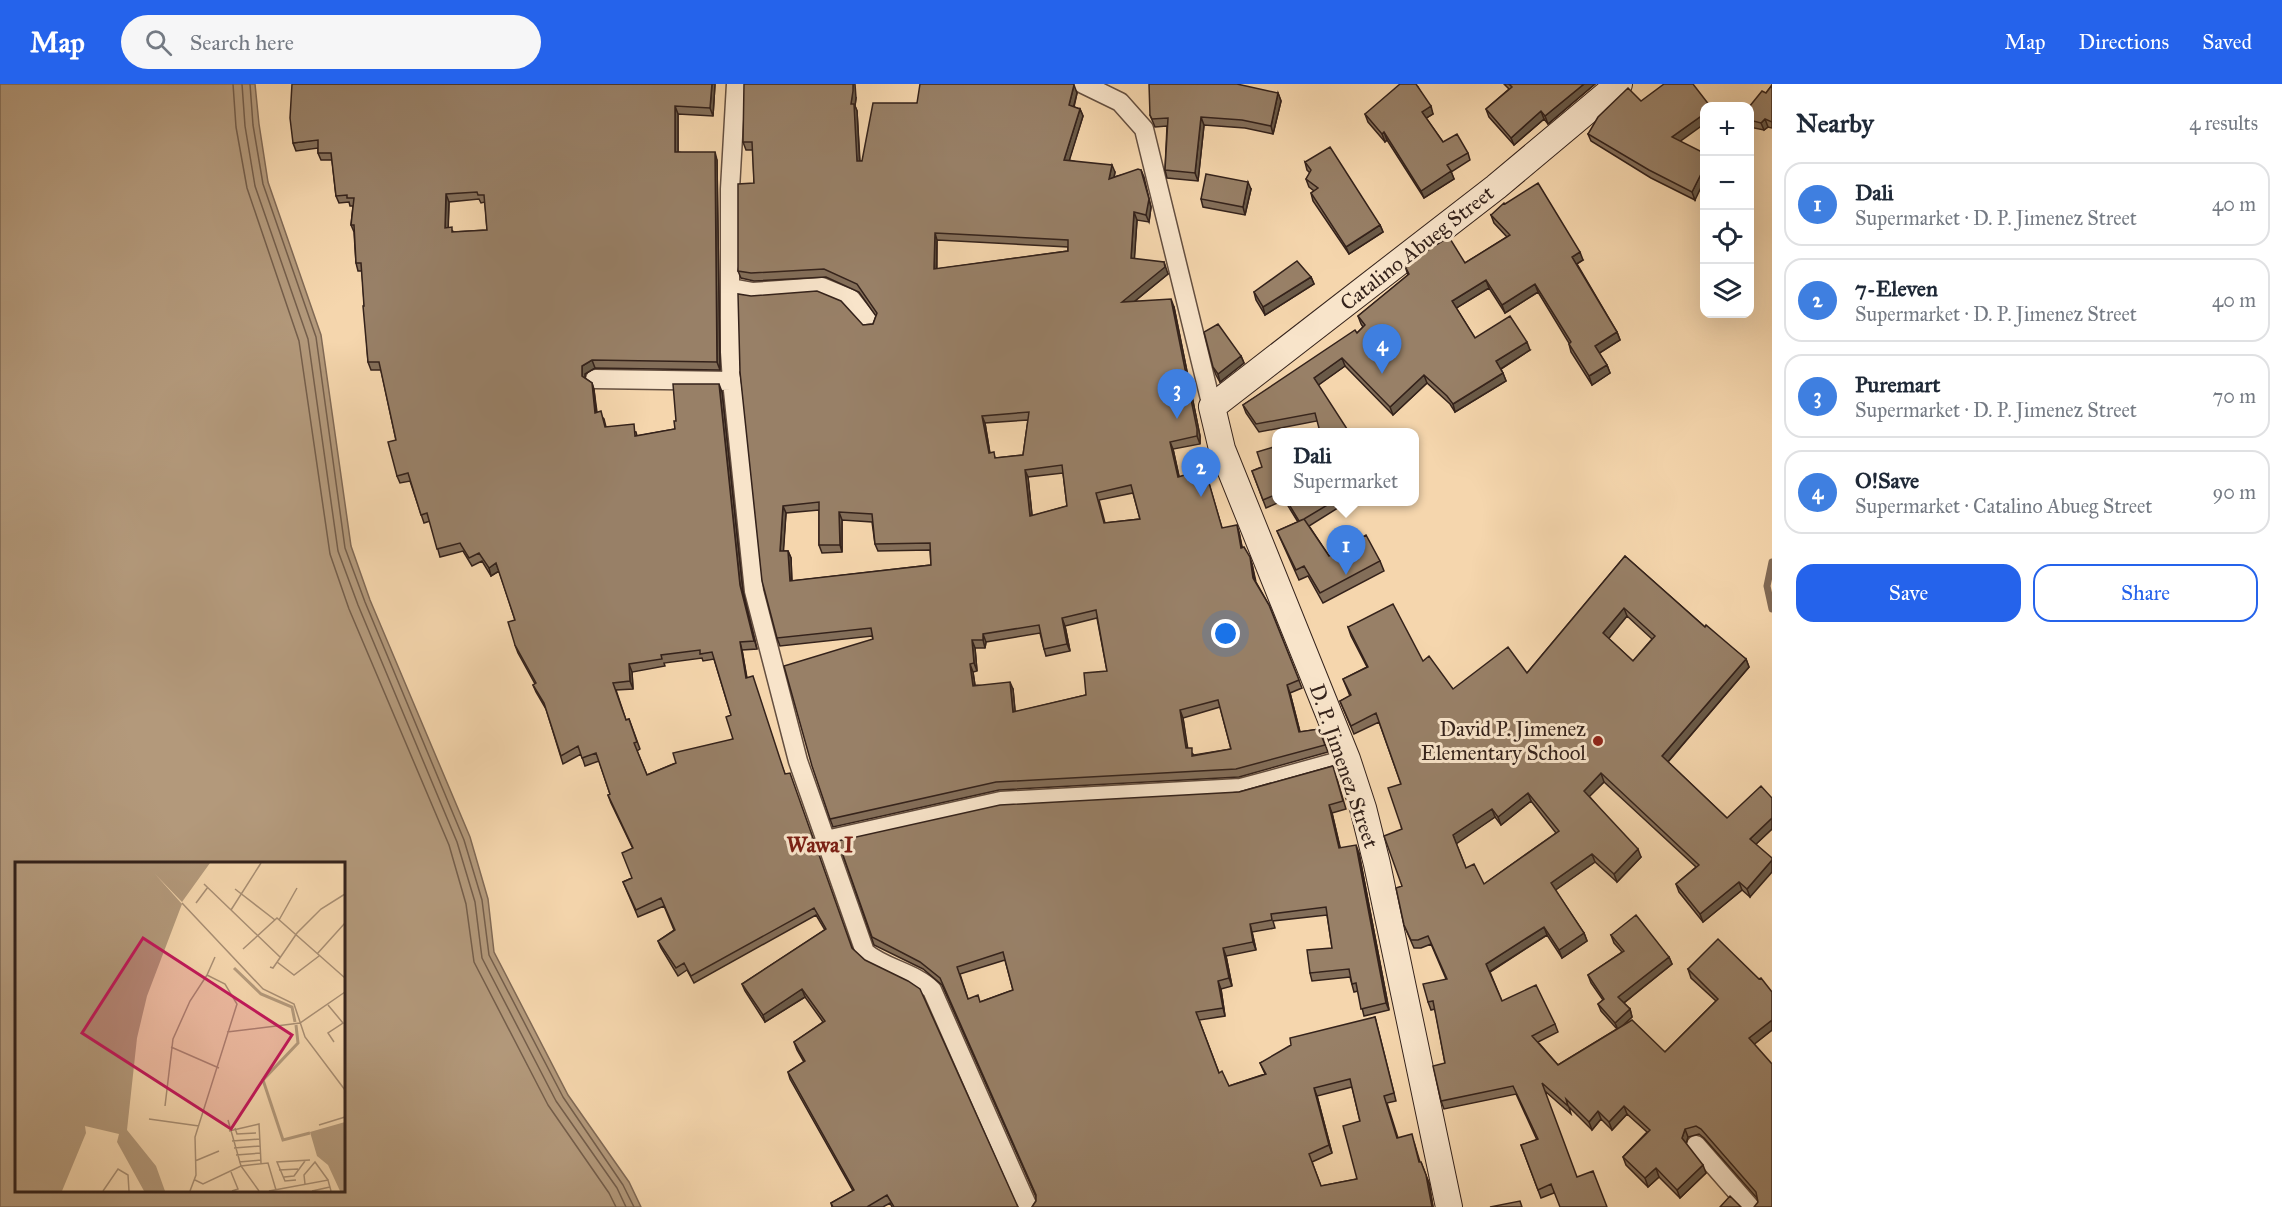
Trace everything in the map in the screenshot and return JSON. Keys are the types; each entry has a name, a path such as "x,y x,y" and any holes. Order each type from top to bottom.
{"street":[{"path":"736,84 730,189 732,381 754,591 798,761 865,952 875,961 924,982 932,990 1028,1207"},
{"path":"1083,84 1120,102 1144,129 1212,407"},
{"name":"Catalino Abueg Street","path":"1212,407 1496,187 1619,84"},
{"path":"731,288 753,292 822,287 851,299 869,322"},
{"path":"595,379 732,381"},
{"name":"D. P. Jimenez Street","path":"1212,407 1222,449 1347,759 1363,808 1377,864 1449,1207"},
{"path":"826,840 1001,801 1241,788 1347,759"},
{"path":"1695,1145 1749,1207"}],"water":[{"path":"0,84 255,84 268,182 321,335 351,546 370,600 470,837 488,899 494,952 568,1095 629,1182 641,1207 0,1207"}],"building":[{"path":"292,84 712,84 710,108 675,106 675,152 715,152 717,362 592,360 582,366 582,376 592,383 595,413 601,411 605,427 634,424 635,436 675,429 673,384 719,384 740,585 754,641 740,642 746,678 753,676 785,774 790,773 852,948 865,960 920,989 1018,1207 894,1207 887,1195 867,1207 833,1207 831,1203 854,1190 788,1072 805,1061 794,1042 825,1021 802,989 763,1015 742,984 826,929 814,908 691,976 684,963 676,968 658,941 675,930 661,898 636,910 623,882 632,878 622,853 633,848 608,795 610,794 596,753 582,758 578,746 561,756 544,703 533,685 536,683 515,645 508,622 515,620 496,563 489,568 479,553 469,558 460,543 437,549 427,513 421,515 408,473 397,476 388,442 396,440 379,362 368,362 361,263 356,263 354,225 351,225 354,198 347,198 347,195 336,196 331,153 318,153 318,140 293,143 290,118","holes":["477,192 478,195 484,195 487,230 452,232 452,227 445,228 446,194","700,650 700,654 712,652 731,715 726,717 733,739 673,753 676,763 647,775 634,743 637,742 629,719 626,720 613,683 630,681 629,664 662,659 661,655"]},
{"path":"744,84 853,84 851,104 854,104 857,161 862,161 873,103 917,103 920,84 1074,85 1069,105 1080,109 1064,160 1112,165 1109,179 1141,170 1149,199 1146,215 1134,212 1131,258 1164,262 1165,267 1122,302 1171,299 1197,429 1197,436 1170,442 1178,477 1205,469 1222,528 1237,525 1241,548 1244,547 1250,557 1253,578 1269,605 1299,680 1287,685 1299,732 1319,729 1325,745 1236,769 996,782 830,819 812,766 784,666 873,639 871,628 777,638 762,581 740,372 738,294 751,296 817,291 841,301 863,325 873,324 877,313 857,284 824,269 751,273 738,271 738,184 754,183 752,142 743,142","holes":["935,233 1068,240 1068,251 934,269","1029,412 1023,455 995,458 994,452 989,453 982,416","1062,465 1067,506 1030,516 1025,470","1131,485 1140,519 1104,523 1096,493","819,502 819,545 840,545 839,512 872,514 875,544 930,543 931,565 790,581 788,551 780,551 783,506","1096,610 1107,671 1084,673 1086,695 1013,712 1010,682 973,686 970,664 974,663 972,640 983,640 983,634 1039,625 1044,649 1067,644 1062,618","1218,700 1231,749 1192,756 1192,748 1186,748 1180,710"]},
{"path":"1149,84 1237,84 1278,93 1271,126 1242,120 1201,117 1195,173 1165,170 1168,118 1152,119"},
{"path":"1400,84 1416,84 1431,106 1422,112 1443,142 1457,134 1468,153 1447,165 1451,171 1421,191 1384,132 1382,134 1365,114"},
{"path":"1509,84 1584,84 1545,116 1541,111 1511,138 1486,109 1512,87"},
{"path":"1664,84 1693,84 1707,102 1700,102 1700,117 1672,137 1700,151 1700,176 1692,192 1588,134 1598,117 1628,88 1641,101"},
{"path":"1772,85 1772,122 1765,119 1761,123 1754,121 1753,102 1762,91 1766,93"},
{"path":"1330,147 1380,225 1346,247 1311,193 1318,188 1306,179 1311,170 1305,162"},
{"path":"1206,174 1248,182 1243,207 1201,199"},
{"path":"1538,183 1580,252 1572,257 1617,332 1595,346 1607,365 1589,376 1535,284 1502,305 1486,280 1452,301 1475,338 1510,316 1527,342 1496,361 1503,373 1453,404 1424,375 1390,407 1342,358 1314,378 1346,428 1319,428 1315,413 1256,424 1243,405 1355,330 1357,333 1365,325 1358,316 1409,274 1405,266 1415,258 1449,237 1465,263 1510,235 1491,215"},
{"path":"1297,261 1311,277 1263,307 1254,292"},
{"path":"1218,324 1241,356 1218,374 1213,367 1204,332"},
{"path":"1272,448 1272,496 1263,500 1252,471 1262,467 1257,452"},
{"path":"1290,506 1326,506 1304,519 1299,521"},
{"path":"1304,519 1329,556 1366,535 1380,561 1320,593 1304,566 1296,570 1277,531"},
{"path":"1625,556 1705,627 1706,625 1746,659 1662,756 1727,818 1761,786 1772,798 1772,818 1750,839 1772,860 1747,889 1739,882 1700,914 1676,884 1699,865 1601,773 1584,791 1638,849 1614,874 1592,854 1551,883 1584,933 1559,950 1544,927 1486,964 1502,1001 1536,985 1555,1024 1532,1036 1558,1065 1632,1020 1665,1052 1718,999 1688,969 1718,939 1759,979 1761,978 1772,992 1772,1020 1749,1038 1772,1064 1772,1207 1754,1207 1758,1202 1756,1192 1696,1126 1685,1129 1682,1138 1703,1165 1677,1190 1656,1168 1645,1178 1623,1157 1650,1130 1624,1106 1609,1122 1598,1111 1589,1122 1566,1099 1568,1106 1542,1083 1577,1177 1593,1171 1607,1207 1560,1207 1551,1184 1538,1190 1521,1145 1538,1139 1513,1086 1441,1101 1433,1066 1445,1063 1433,1001 1428,1002 1423,984 1447,979 1428,936 1411,940 1404,925 1396,888 1402,886 1384,836 1402,829 1388,788 1401,784 1376,713 1351,726 1340,701 1351,695 1343,679 1368,667 1348,627 1393,604 1423,661 1429,656 1453,689 1508,647 1527,673","holes":["1624,608 1655,636 1633,661 1603,633","1528,793 1559,831 1484,884 1474,864 1466,868 1453,835 1492,809 1498,817"]},
{"path":"1333,766 1343,801 1329,805 1339,848 1356,845 1386,1003 1361,1009 1356,983 1352,984 1349,969 1310,973 1307,950 1332,948 1326,907 1271,914 1272,920 1250,924 1253,942 1223,948 1229,978 1218,981 1223,1008 1196,1012 1219,1073 1222,1071 1229,1086 1266,1074 1260,1063 1291,1045 1290,1038 1375,1017 1394,1093 1384,1096 1397,1138 1412,1134 1419,1162 1426,1175 1432,1207 1032,1207 1036,1201 1036,1195 940,978 920,962 872,937 838,841 1000,805 1239,792","holes":["1003,952 1013,990 980,1002 978,995 968,999 957,967","1350,1079 1360,1121 1343,1126 1357,1179 1321,1186 1309,1154 1329,1145 1314,1088"]},
{"path":"1636,915 1669,957 1618,997 1630,1009 1615,1023 1598,1004 1604,999 1588,975 1624,951 1611,935"},
{"path":"1730,1196 1741,1207 1720,1207"},
{"path":"1520,1201 1522,1207 1490,1207"}],"waterway":[{"path":"1772,562 1767,586 1772,609"}],"place":[{"name":"O!Save","path":"1382,374"},
{"name":"Puremart","path":"1177,419"},
{"name":"7-Eleven","path":"1201,497"},
{"name":"Dali","path":"1346,575"},
{"name":"David P. Jimenez Elementary School","path":"1598,741"}],"district":[{"name":"Wawa I","path":"820,844"}]}
